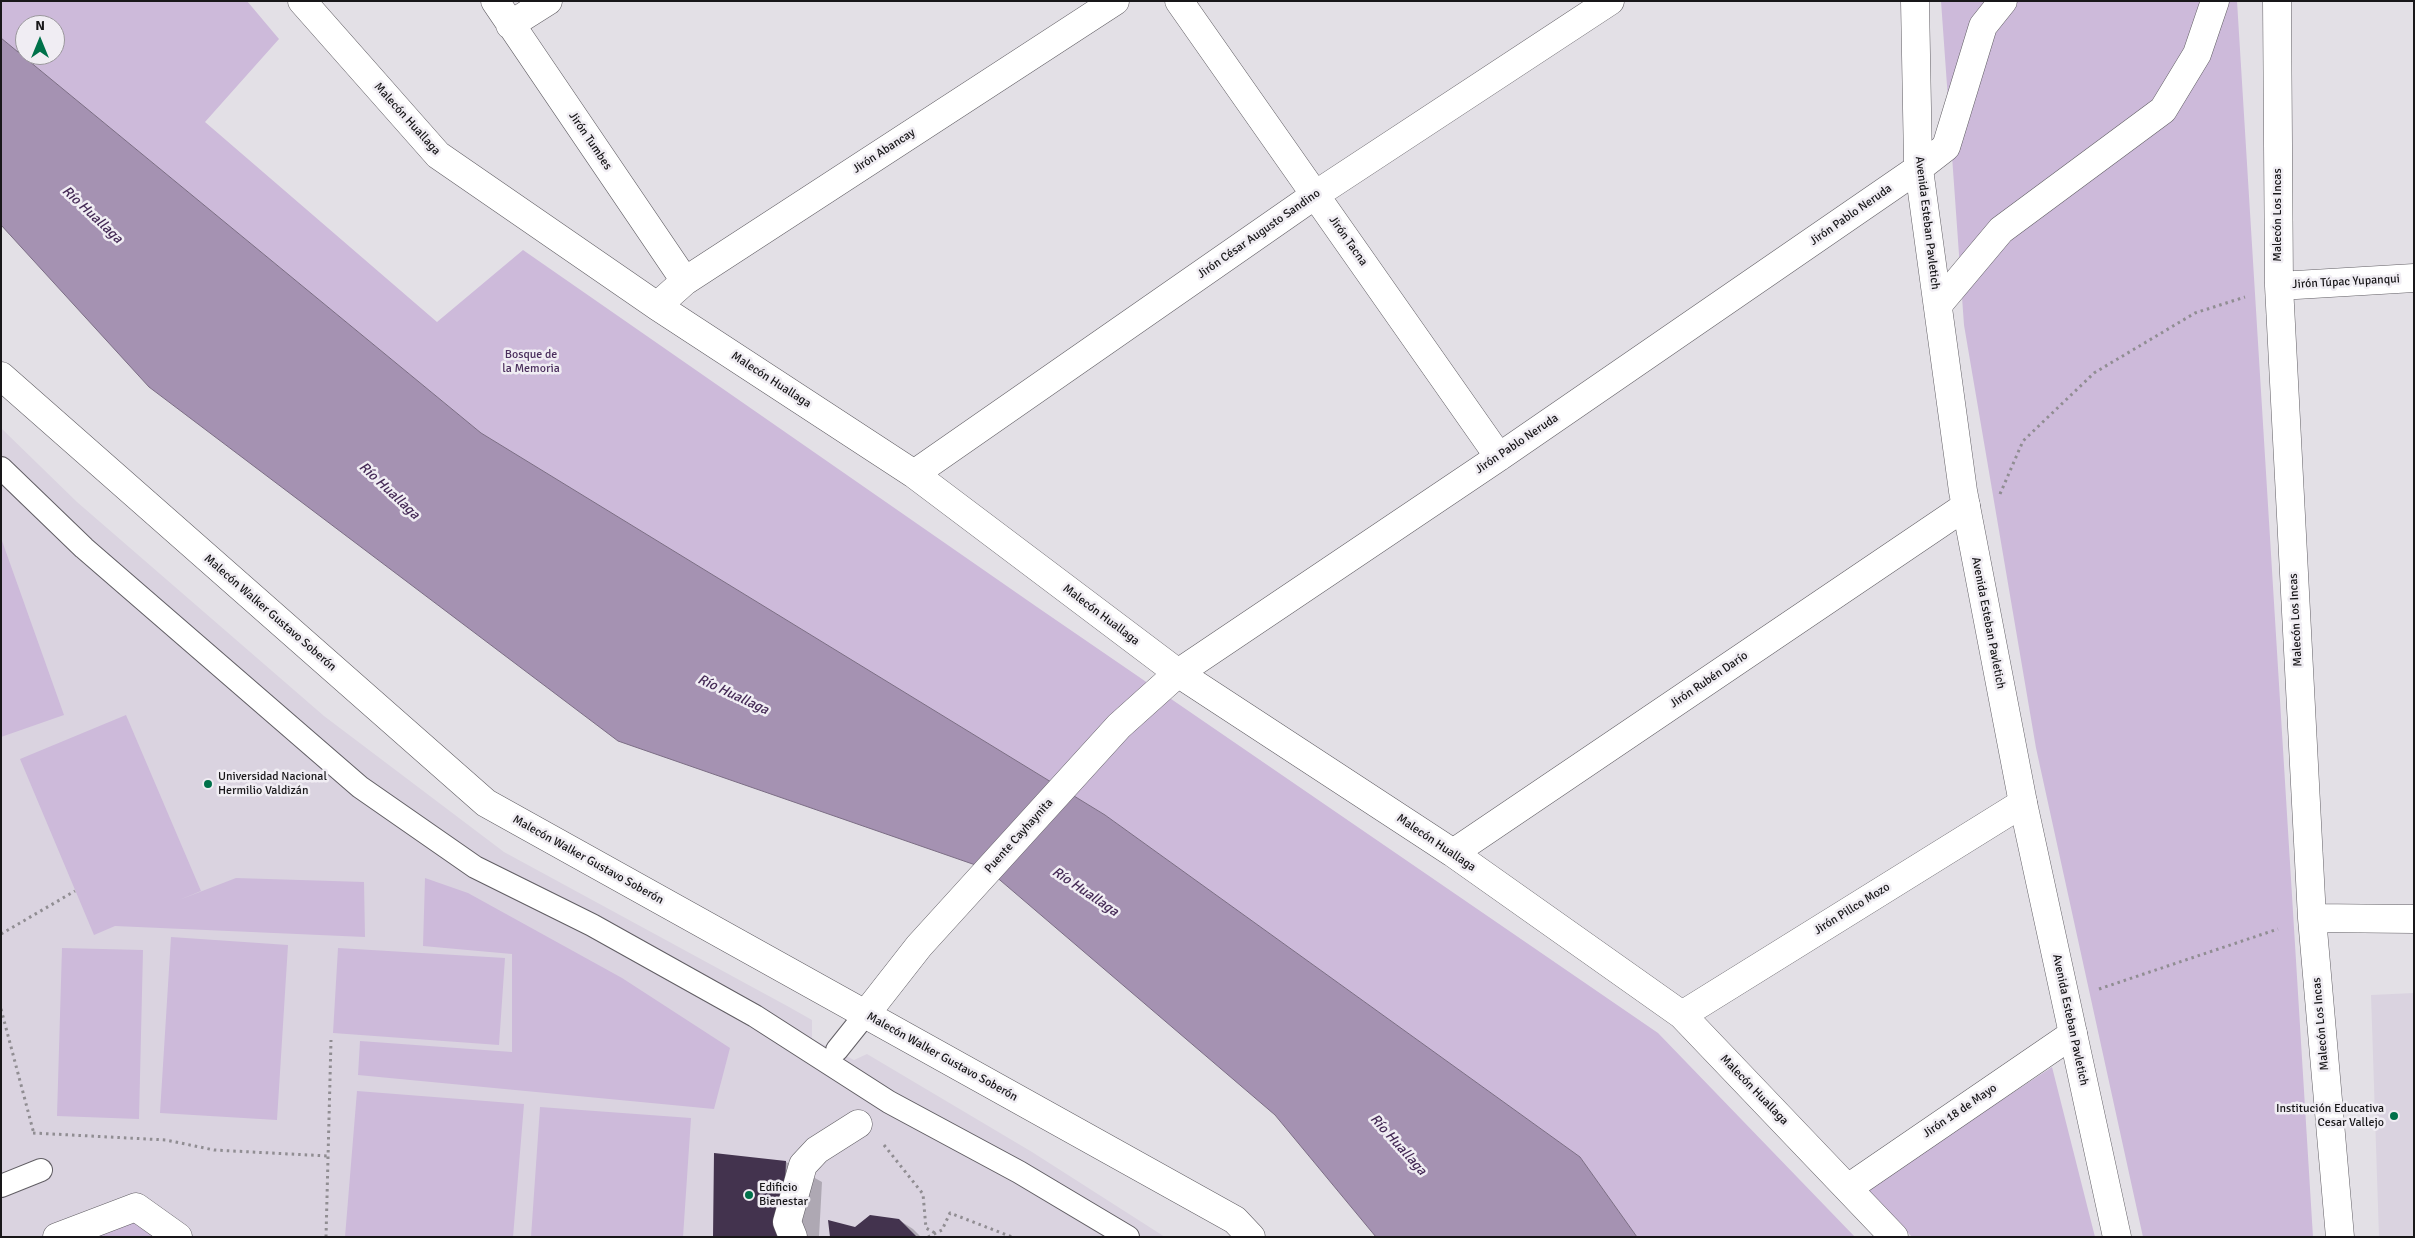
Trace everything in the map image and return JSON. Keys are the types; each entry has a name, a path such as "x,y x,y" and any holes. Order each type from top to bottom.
{"street":[{"name":"Malecón Huallaga","path":"302,1 438,154 657,306 914,474 1178,673 1452,853 1682,1015 1894,1237"},
{"name":"Jirón Tumbes","path":"495,1 685,281"},
{"path":"510,25 548,1"},
{"name":"Jirón Tacna","path":"1179,1 1499,457"},
{"name":"Jirón César Augusto Sandino","path":"914,474 1315,195 1610,1"},
{"name":"Avenida Esteban Pavletich","path":"1916,1 1919,168 1966,506 2023,803 2117,1237"},
{"name":"Jirón Pablo Neruda","path":"1119,726 1178,673 1499,457 1919,168 1946,147 1984,26 2003,1"},
{"path":"1938,305 2002,230 2163,110 2197,54 2215,1"},
{"name":"Malecón Los Incas","path":"2277,1 2279,286 2312,918 2340,1237"},
{"name":"Jirón Abancay","path":"657,306 685,281 1111,2"},
{"name":"Jirón Túpac Yupanqui","path":"2279,286 2414,278"},
{"name":"Malecón Walker Gustavo Soberón","path":"1,376 486,803 1235,1220 1251,1237"},
{"name":"Jirón Rubén Darío","path":"1452,853 1966,506"},
{"name":"Puente Cayhaynita","path":"865,1015 919,946 1119,726"},
{"name":"Jirón Pillco Mozo","path":"1682,1015 2023,803"},
{"path":"2312,918 2414,919"},
{"name":"Jirón 18 de Mayo","path":"1848,1188 2073,1034"},
{"path":"792,1237 787,1222 803,1165 817,1150 858,1124"},
{"path":"57,1237 136,1208 178,1237"}],"lane":[{"path":"1,468 84,548 360,788 475,867 592,925 755,1016 889,1102 1019,1172 1128,1237"},
{"path":"837,1050 865,1015"},
{"path":"1,1186 40,1170"}],"path":[{"path":"1997,501 2023,441 2094,373 2194,313 2279,286"},
{"path":"1,934 75,891"},
{"path":"2065,1000 2312,918"},
{"path":"1,1009 33,1134 40,1170"},
{"path":"326,1237 331,1040"},
{"path":"858,1124 878,1138 923,1194 926,1228 935,1233"},
{"path":"33,1134 166,1140 214,1150 328,1156"},
{"path":"928,1237 942,1230 950,1213 1012,1237"}],"shaded area":[{"name":"Universidad Nacional Hermilio Valdizán","path":"1,428 77,502 324,716 504,852 812,1020 812,1039 854,1060 867,1054 1032,1152 1165,1237 1,1237"},
{"name":"Institución Educativa Cesar Vallejo","path":"2414,993 2414,1237 2379,1237 2371,995"}],"green space":[{"name":"Bosque de la Memoria","path":"1,1 247,1 279,39 205,122 437,322 523,250 1037,607 1658,1033 1855,1237 1637,1237 1580,1157 1105,815 481,433 34,65 65,65 65,15 15,15 15,50 1,38"},
{"path":"1941,1 2237,1 2313,1237 2143,1237 2036,748 1964,325"},
{"path":"1,538 64,715 1,737"},
{"path":"126,715 201,891 179,900 236,878 364,882 365,937 115,926 94,935 20,759"},
{"path":"425,878 468,893 622,978 730,1048 714,1109 358,1075 360,1041 512,1052 512,954 423,946"},
{"path":"171,937 288,945 277,1120 160,1113"},
{"path":"62,948 143,950 139,1119 57,1116"},
{"path":"338,948 505,958 499,1045 333,1033"},
{"path":"2052,1067 2095,1237 1912,1237 1866,1189"},
{"path":"357,1091 524,1104 513,1237 345,1237"},
{"path":"540,1107 691,1118 683,1237 531,1237"},
{"path":"134,1218 161,1237 86,1237"}],"water":[{"name":"Río Huallaga","path":"1,38 15,50 15,65 34,65 481,433 1105,815 1580,1157 1637,1237 1376,1237 1275,1115 987,869 618,741 149,387 1,225"}],"building":[{"name":"Edificio Bienestar","path":"714,1153 786,1161 783,1237 713,1237"},
{"path":"870,1215 899,1219 917,1237 830,1237 828,1220 855,1227"}],"place":[{"name":"Universidad Nacional Hermilio Valdizán","path":"208,784"},
{"name":"Institución Educativa Cesar Vallejo","path":"2394,1116"},
{"name":"Edificio Bienestar","path":"749,1195"}]}
